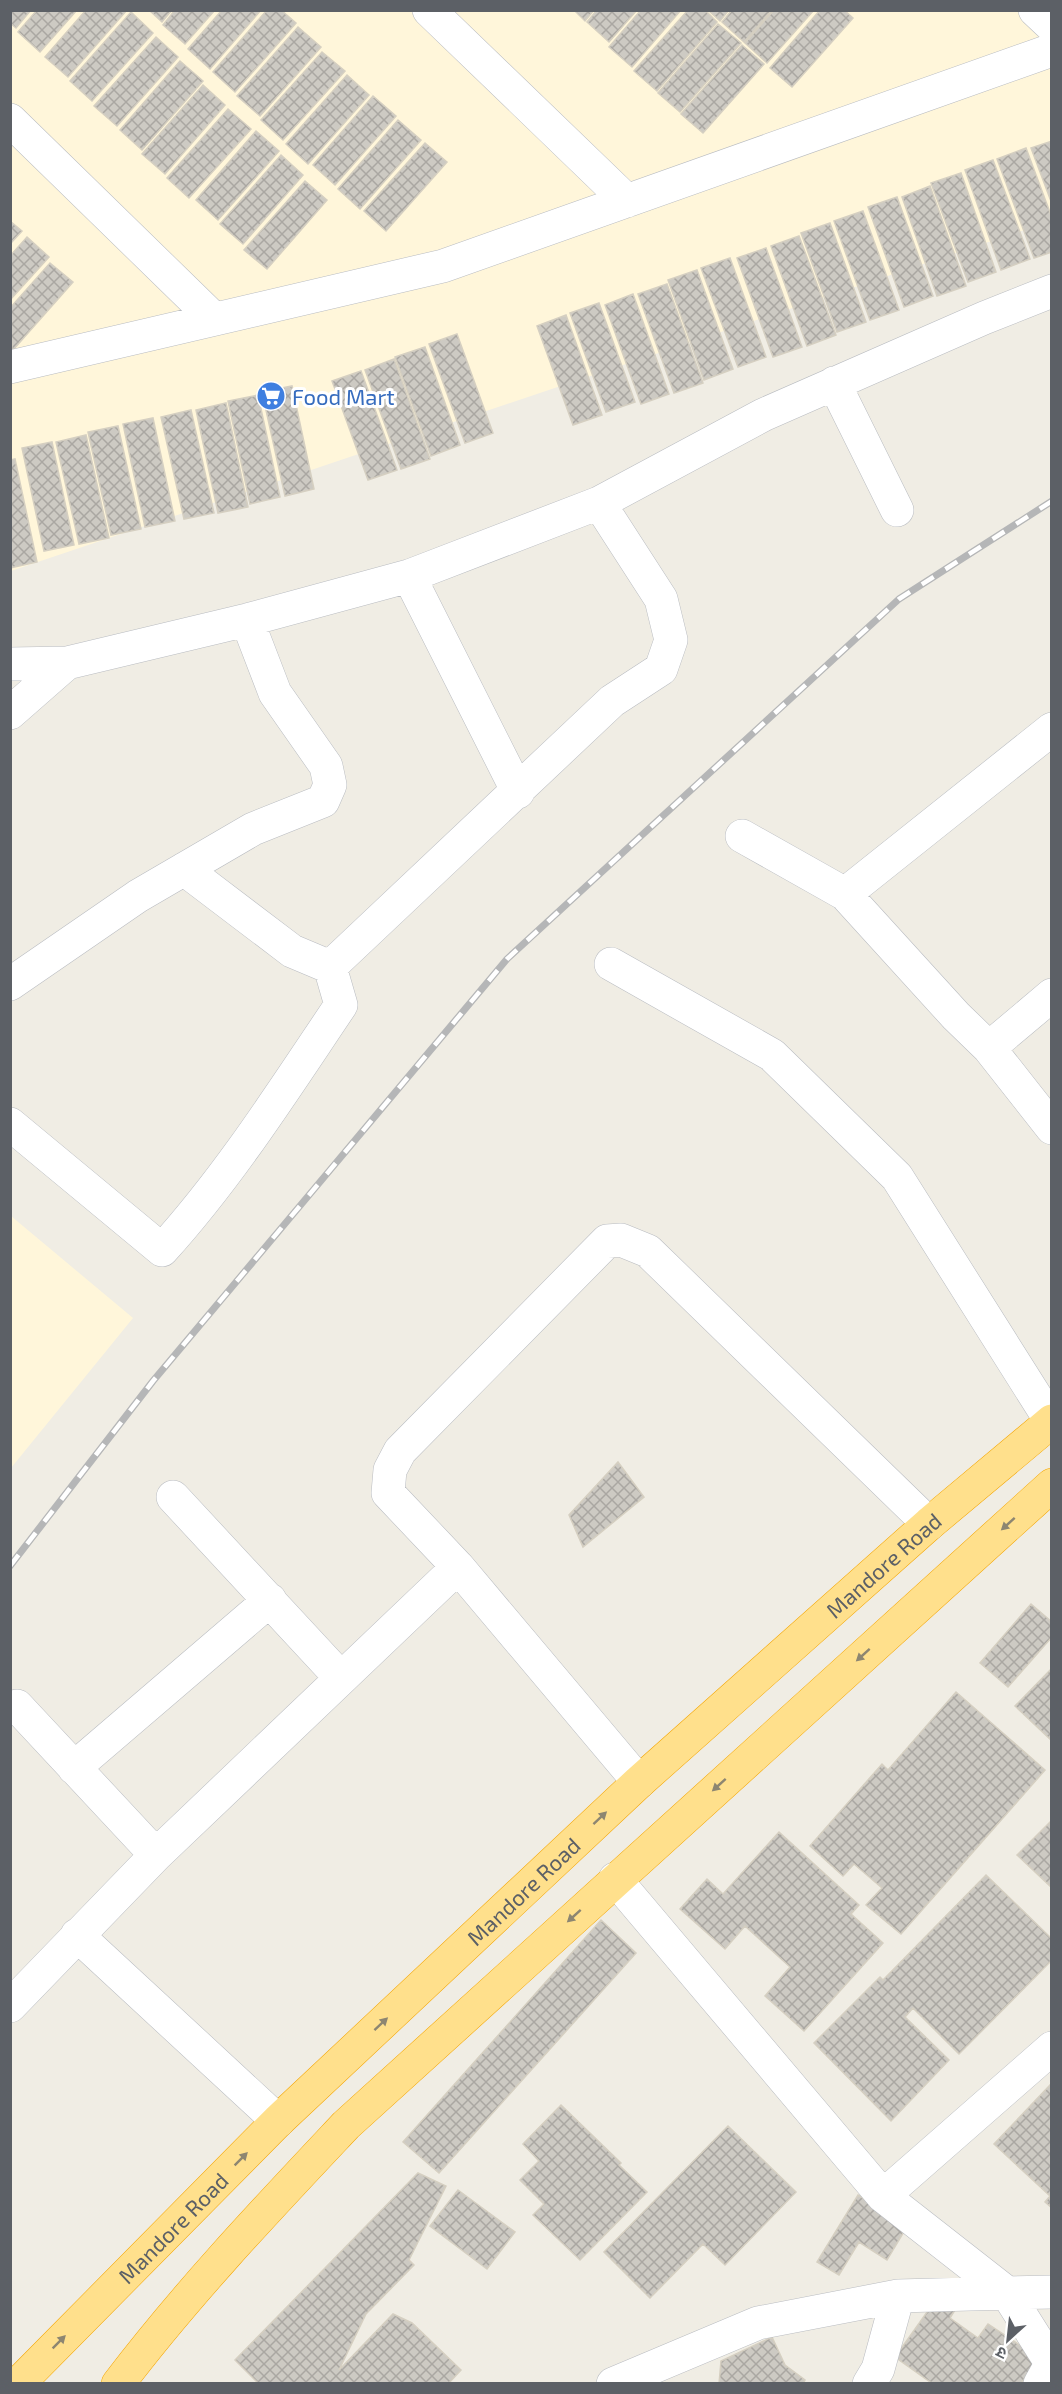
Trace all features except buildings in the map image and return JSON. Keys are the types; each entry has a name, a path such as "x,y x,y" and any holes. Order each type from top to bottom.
{"highway":[{"name":"Mandore Road","path":"18,2384 278,2121 639,1782 929,1524 1051,1421"},
{"path":"118,2384 171,2315 245,2231 346,2125 1052,1485"}],"street":[{"path":"429,10 627,201"},
{"path":"1035,10 1052,26"},
{"path":"10,367 444,266 1052,50"},
{"path":"10,120 213,318"},
{"path":"10,664 67,663 247,620 409,576 599,503 763,415 984,318 1052,291"},
{"path":"834,383 897,510"},
{"path":"330,967 612,701 661,669 671,640 662,599 599,503"},
{"path":"409,576 518,792"},
{"path":"10,984 138,896 184,869 253,829 323,801 330,785 326,766 275,693 247,620"},
{"path":"10,713 67,663"},
{"path":"845,894 1052,729"},
{"path":"742,836 845,894 956,1016 989,1048 1052,1128"},
{"path":"184,869 292,951 330,967"},
{"path":"611,964 772,1055 897,1177 1051,1421"},
{"path":"10,1124 162,1250 197,1209 284,1090 341,1005 330,967"},
{"path":"989,1048 1052,995"},
{"path":"639,1782 458,1567 388,1493 390,1470 400,1451 607,1240 621,1240 648,1251 929,1524"},
{"path":"173,1497 341,1678"},
{"path":"15,1991 77,1935 156,1855 458,1567"},
{"path":"74,1768 270,1600"},
{"path":"16,1706 156,1855"},
{"path":"615,1879 883,2196 1007,2293 1048,2358 1050,2366 1040,2384"},
{"path":"77,1935 278,2121"},
{"path":"883,2196 1052,2048"},
{"path":"614,2384 758,2324 898,2296 1052,2292"},
{"path":"869,2384 878,2369 898,2296"}],"shaded area":[{"name":"Food Mart","path":"10,11 1051,11 1051,221 11,571"},
{"path":"11,1216 133,1318 11,1468"}],"railway":[{"path":"10,1566 153,1381 507,959 899,599 1052,501"}],"place":[{"name":"Food Mart","path":"271,396"}]}
